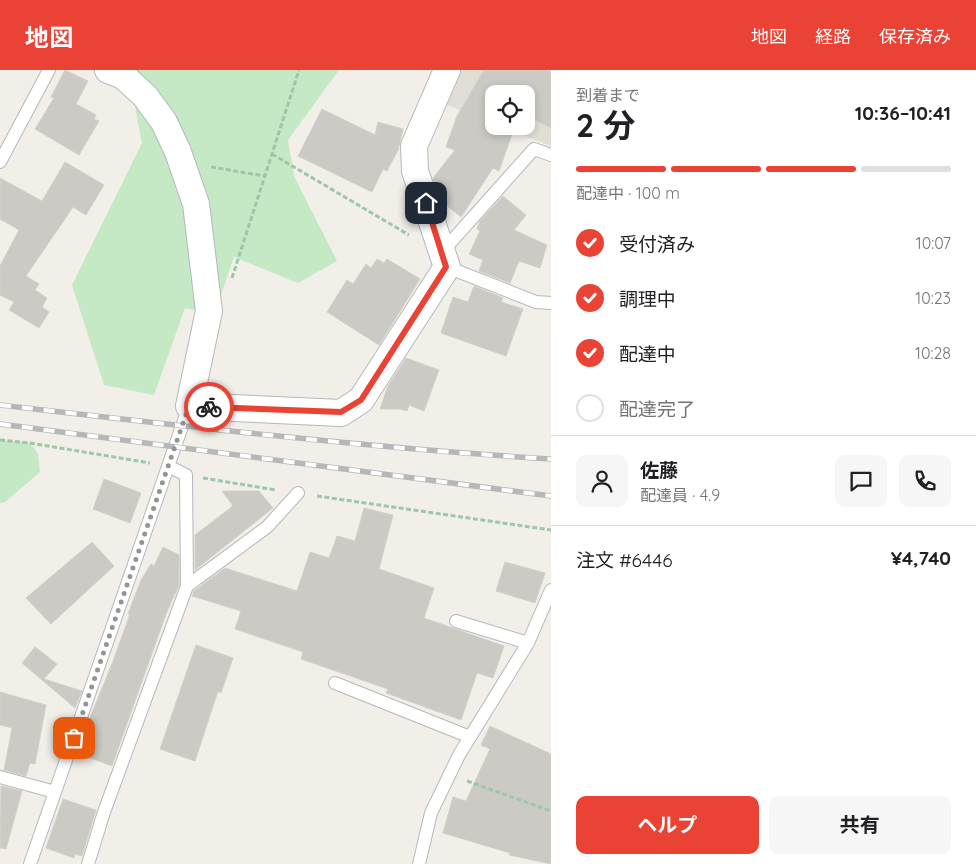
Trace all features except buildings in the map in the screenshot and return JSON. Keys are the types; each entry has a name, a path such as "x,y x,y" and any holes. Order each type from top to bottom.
{"street":[{"path":"108,70 123,76 145,96 164,122 180,158 196,204 209,311 189,406 341,412 361,400 444,258 415,171 414,146 447,70"}],"lane":[{"path":"0,162 49,70"},
{"path":"551,155 534,149 444,258 536,302 551,303"},
{"path":"30,864 189,406"},
{"path":"88,864 104,812 188,586 186,474 168,466"},
{"path":"188,586 267,527 298,493"},
{"path":"418,864 431,813 470,737 528,643 551,590"},
{"path":"456,621 528,643"},
{"path":"335,684 470,737"},
{"path":"0,777 54,792"}],"path":[{"path":"209,311 226,294 299,70"},
{"path":"272,154 444,258"},
{"path":"180,158 217,169 264,176"},
{"path":"0,440 30,443 168,466"},
{"path":"186,474 298,493 551,530"},
{"path":"450,775 551,811"}],"shaded area":[{"path":"459,70 551,70 551,146 523,135 535,135 535,85 485,85 485,120 442,103"}],"green space":[{"path":"128,70 339,70 288,140 294,176 337,261 298,283 234,257 221,295 205,312 185,308 154,395 104,385 72,285 142,143"},
{"path":"0,440 30,443 38,454 40,472 5,502 0,503"}],"railway":[{"path":"0,405 344,443 551,459"},
{"path":"0,424 551,496"}],"way so far":[{"path":"74,738 189,406 209,407"}],"route":[{"path":"209,407 341,412 361,400 446,267 426,203"}]}
